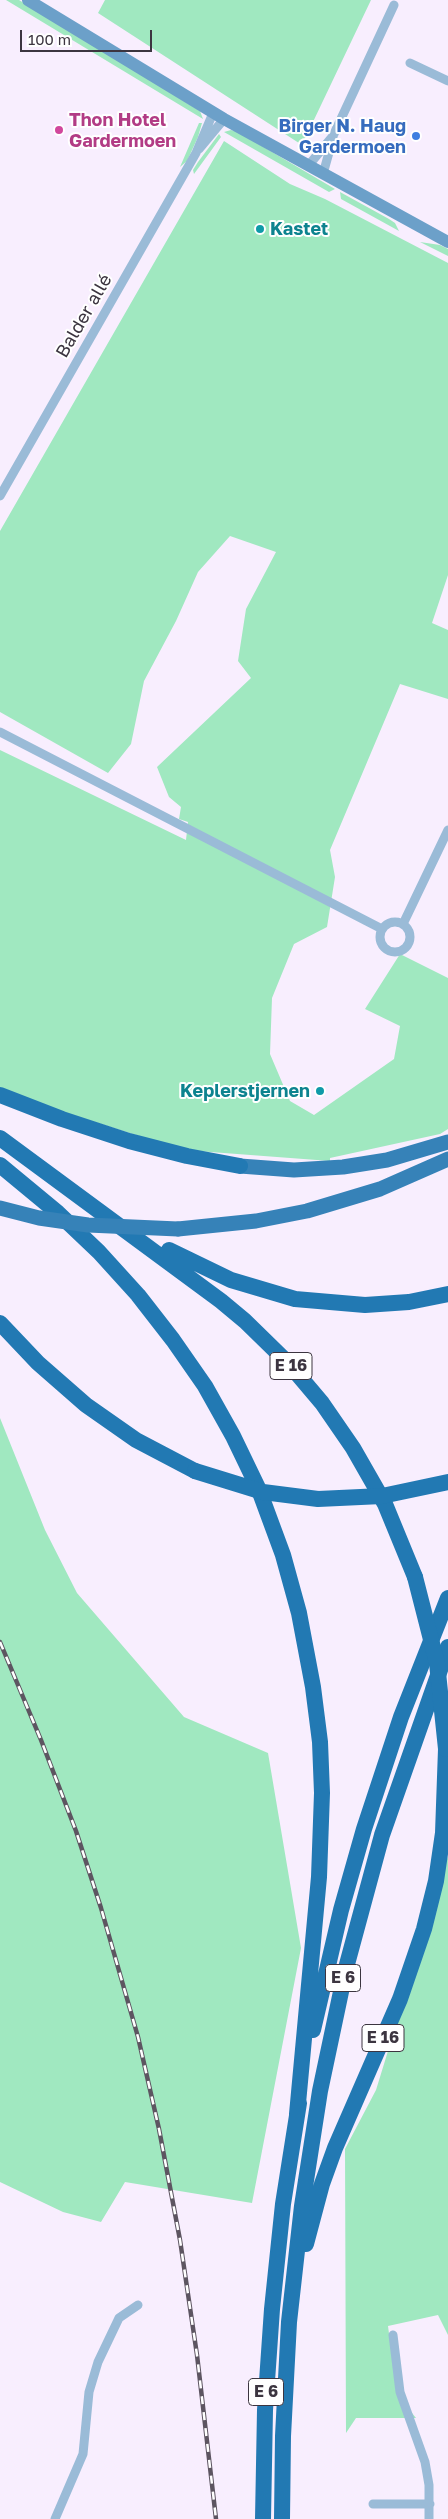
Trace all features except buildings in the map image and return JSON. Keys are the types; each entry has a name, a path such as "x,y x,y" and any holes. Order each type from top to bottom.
{"highway":[{"path":"0,1095 62,1119 129,1141 187,1156 240,1166 294,1170 343,1167 387,1160 448,1142"},
{"name":"E 16","path":"0,1138 239,1316 267,1341 308,1385 354,1448 393,1522 415,1577 437,1663 446,1749 443,1833 436,1881 424,1929 400,1999 344,2125 322,2184 290,2322"},
{"path":"0,1208 39,1218 134,1229 178,1229 248,1222 307,1211 380,1189 448,1159"},
{"path":"0,1165 58,1213 99,1252 138,1295 174,1340 205,1386 233,1436 259,1490 284,1555 299,1613 313,1687 320,1742 322,1794 319,1885 297,2114"},
{"name":"E 16","path":"100,1211 127,1223 181,1258 208,1271 274,1294 319,1302 365,1305 409,1302 448,1294"},
{"path":"0,1323 38,1363 103,1418 149,1448 195,1471 264,1492 318,1499 382,1496 448,1482"},
{"name":"E 6","path":"263,2519 265,2410 272,2309 283,2204 297,2114 317,2007 352,1872 401,1717 448,1598"},
{"name":"E 6","path":"282,2519 284,2399 290,2322 299,2225 312,2136 346,1968 382,1834 448,1647"}],"main road":[{"path":"28,0 219,116 448,242"}],"street":[{"path":"322,174 333,136 396,2"},
{"path":"410,63 448,81"},
{"name":"Balder allé","path":"0,496 219,116"},
{"path":"308,166 333,136"},
{"path":"0,732 382,929"},
{"path":"403,924 448,830"},
{"path":"389,922 403,924 410,932 410,942 399,952 389,951 384,947 380,939 382,929 389,922"},
{"path":"55,2519 83,2454 90,2392 98,2362 119,2318 138,2305"},
{"path":"393,2335 400,2392 425,2462 430,2504 429,2519"},
{"path":"374,2504 430,2504"}],"green space":[{"path":"6,0 19,0 200,111 203,119"},
{"path":"105,0 371,0 302,145 98,13"},
{"path":"199,123 202,123 198,137 187,161 180,167"},
{"path":"231,130 238,132 335,189 329,192 224,132"},
{"path":"219,134 221,137 194,174 193,170 198,162"},
{"path":"224,141 290,184 325,199 448,263 448,575 432,623 448,630 448,699 400,684 330,850 335,877 327,927 294,944 272,998 270,1054 290,1101 314,1115 394,1059 400,1026 365,1009 400,954 448,978 448,1129 440,1134 330,1158 330,1161 184,1150 18,1098 0,1089 0,750 186,840 188,822 179,819 181,807 169,797 157,767 251,678 238,661 246,609 276,552 230,536 198,572 176,621 144,681 131,744 108,773 0,712 0,531"},
{"path":"340,192 389,219 395,223 399,231 341,199"},
{"path":"420,242 440,245 448,249 448,256"},
{"path":"0,1418 45,1530 77,1593 184,1717 268,1753 301,1948 252,2203 125,2182 101,2222 63,2212 0,2182"},
{"path":"448,1856 448,2335 438,2315 388,2326 397,2394 416,2418 356,2418 346,2433 345,2149 376,2090"}],"railway":[{"path":"0,1642 76,1831 101,1908 138,2037 159,2129 180,2240 197,2355 216,2519"}],"place":[{"name":"Thon Hotel Gardermoen","path":"59,130"},
{"name":"Birger N. Haug Gardermoen","path":"416,136"},
{"name":"Kastet","path":"260,229"},
{"name":"Keplerstjernen","path":"320,1091"}]}
